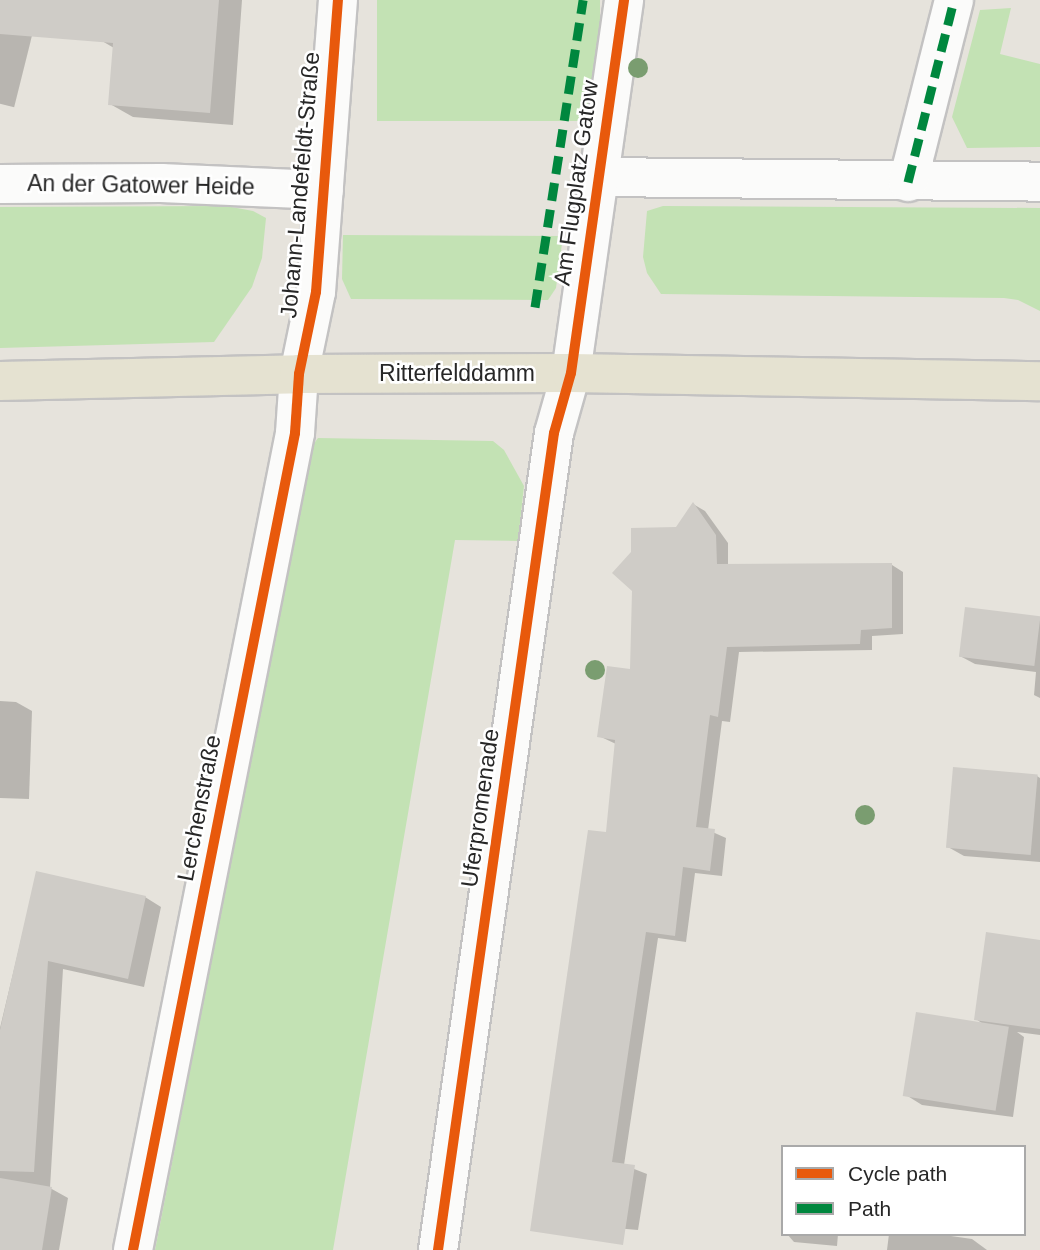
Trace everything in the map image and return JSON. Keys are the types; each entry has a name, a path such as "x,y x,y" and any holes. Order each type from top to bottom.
{"main road":[{"name":"Ritterfelddamm","path":"0,381 299,374 571,373 1040,381"}],"street":[{"name":"Johann-Landefeldt-Straße","path":"299,374 316,292 338,0"},
{"name":"Am Flugplatz Gatow","path":"571,373 624,0"},
{"path":"908,182 954,0"},
{"path":"598,177 1040,182"},
{"name":"An der Gatower Heide","path":"0,184 161,183 324,190"},
{"name":"Uferpromenade","path":"438,1250 554,433 571,373"},
{"name":"Lerchenstraße","path":"133,1250 295,433 299,374"}],"green space":[{"path":"377,0 600,0 600,121 377,121"},
{"path":"1011,8 1000,54 1040,64 1040,147 967,148 952,117 980,10"},
{"path":"226,206 253,211 266,218 262,258 252,287 214,342 0,348 0,207"},
{"path":"663,206 1040,208 1040,311 1018,300 1004,298 661,294 647,273 643,257 647,211"},
{"path":"343,235 563,236 556,288 548,300 351,299 342,279"},
{"path":"318,438 493,441 504,450 524,486 518,541 455,540 333,1250 155,1250 312,446"}],"building":[{"path":"0,0 219,0 210,113 108,105 113,43 0,34"},
{"path":"693,502 716,535 717,564 892,563 892,628 861,630 860,644 727,647 718,717 710,715 696,827 715,829 710,871 683,867 675,936 646,932 612,1162 635,1165 623,1245 530,1231 588,830 606,832 615,740 597,737 607,666 630,669 632,591 612,573 631,552 631,528 676,527"},
{"path":"965,607 1040,616 1034,666 959,657"},
{"path":"953,767 1038,774 1031,855 946,848"},
{"path":"36,871 146,896 128,979 48,961 34,1172 0,1171 0,1030"},
{"path":"986,932 1040,940 1040,1029 974,1020"},
{"path":"916,1012 1009,1027 996,1111 903,1096"},
{"path":"0,1178 52,1187 42,1250 0,1250"}],"marked path":[{"path":"535,307 583,0"},
{"path":"908,182 954,0"}],"cycle path":[{"path":"133,1250 295,433 299,374 316,292 338,0"},
{"path":"438,1250 554,433 571,373 624,0"}]}
